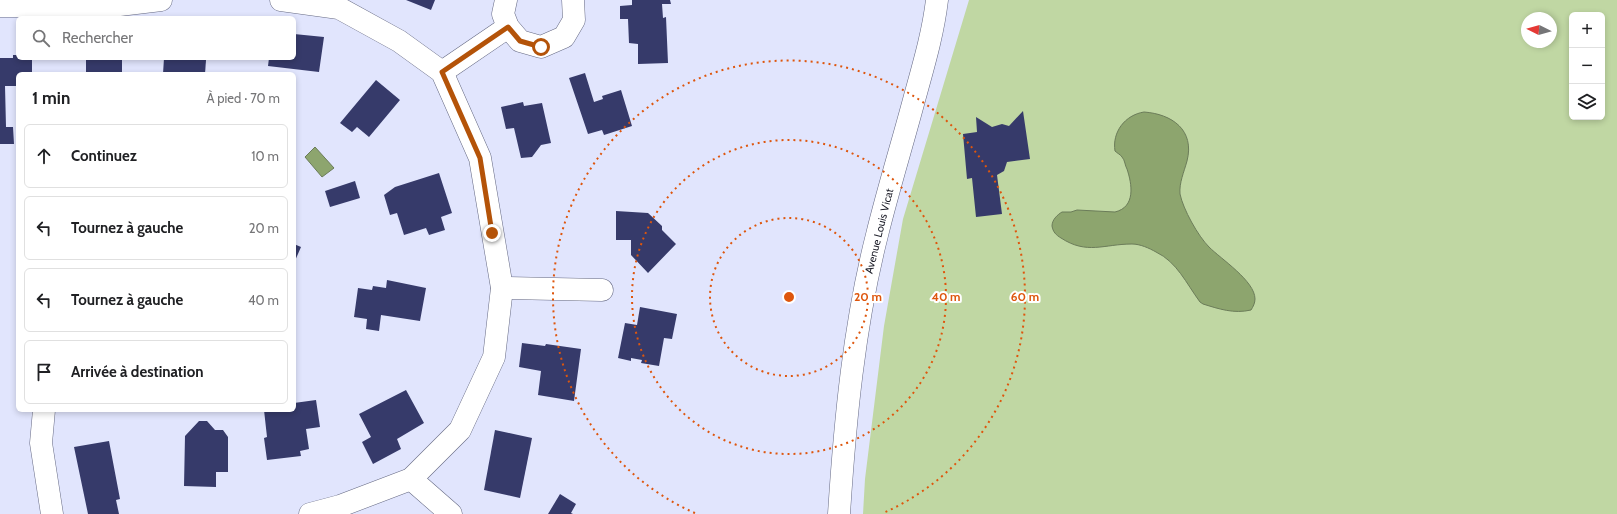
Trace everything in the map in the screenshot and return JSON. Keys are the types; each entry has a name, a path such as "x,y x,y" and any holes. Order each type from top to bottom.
{"street":[{"path":"0,6 60,3 111,6 161,0"},
{"path":"282,0 339,8 399,41 442,72 480,158 502,288 494,357 460,430 411,479 340,506 310,514"},
{"path":"506,0 503,14 508,27 520,41 541,47 564,37 574,20 573,0"},
{"name":"Avenue Louis Vicat","path":"839,514 841,471 854,358 865,291 876,236 925,62 937,0"},
{"path":"442,72 508,27"},
{"path":"502,288 602,290"},
{"path":"44,412 41,443 52,514"},
{"path":"411,479 451,514"}],"shaded area":[{"path":"969,0 1617,0 1617,514 863,514 865,479 884,326 903,219"},
{"path":"1144,112 1154,113 1172,120 1184,132 1188,141 1189,150 1180,190 1184,207 1196,229 1209,247 1250,285 1254,292 1255,299 1251,310 1233,311 1203,304 1170,261 1147,248 1132,244 1096,247 1079,246 1061,238 1054,232 1052,226 1053,222 1062,212 1077,210 1115,212 1122,209 1126,205 1131,194 1130,181 1124,160 1115,151 1116,137 1121,126 1126,121 1137,114"},
{"path":"315,147 334,168 322,177 305,157"}],"building":[{"path":"406,0 435,0 431,10"},
{"path":"632,0 670,0 671,4 662,4 663,18 666,17 668,63 638,64 638,44 629,43 628,19 620,19 620,6 632,5"},
{"path":"296,34 324,37 319,72 268,66 269,60 296,60"},
{"path":"13,55 16,55 16,60 32,60 32,72 16,72 16,86 5,86 6,127 13,127 14,144 0,144 0,58 13,58"},
{"path":"86,60 122,60 122,72 86,72"},
{"path":"164,60 206,60 205,72 163,72"},
{"path":"585,73 594,102 603,99 602,96 621,90 632,126 604,135 602,130 588,134 569,78"},
{"path":"376,80 400,100 369,137 357,127 352,132 340,123"},
{"path":"523,102 524,106 542,103 551,143 541,145 532,157 521,158 514,128 506,129 501,107"},
{"path":"1023,111 1030,159 1007,162 1004,171 997,175 1002,214 976,217 972,178 967,179 963,134 977,132 976,117 992,127 1002,124 1009,126"},
{"path":"439,173 452,213 441,217 445,230 429,235 426,228 404,235 397,213 390,215 384,195 395,187"},
{"path":"355,181 360,198 330,207 325,191"},
{"path":"616,211 648,213 662,226 662,230 676,244 648,273 631,255 631,240 616,240"},
{"path":"296,245 301,247 296,258"},
{"path":"387,280 426,288 420,321 381,315 379,331 366,329 367,319 354,317 358,288 372,290 373,286 386,288"},
{"path":"640,307 677,314 672,339 664,338 659,366 641,363 642,360 631,358 631,361 618,358 625,323 637,325"},
{"path":"522,343 545,346 546,344 581,349 574,401 538,395 541,371 519,367"},
{"path":"406,390 424,423 397,439 401,449 373,464 362,442 371,437 359,414"},
{"path":"316,400 320,427 306,429 309,449 300,451 301,456 267,460 264,438 267,437 264,412 296,412 296,403"},
{"path":"199,421 207,421 215,430 223,430 228,437 228,472 216,472 216,487 184,486 185,436"},
{"path":"495,430 532,438 520,498 484,490"},
{"path":"109,441 120,499 116,500 119,514 88,514 74,447"},
{"path":"560,494 576,504 571,513 573,514 548,514"}],"route":[{"path":"492,233 480,158 442,72 508,27 520,41 541,47"}]}
